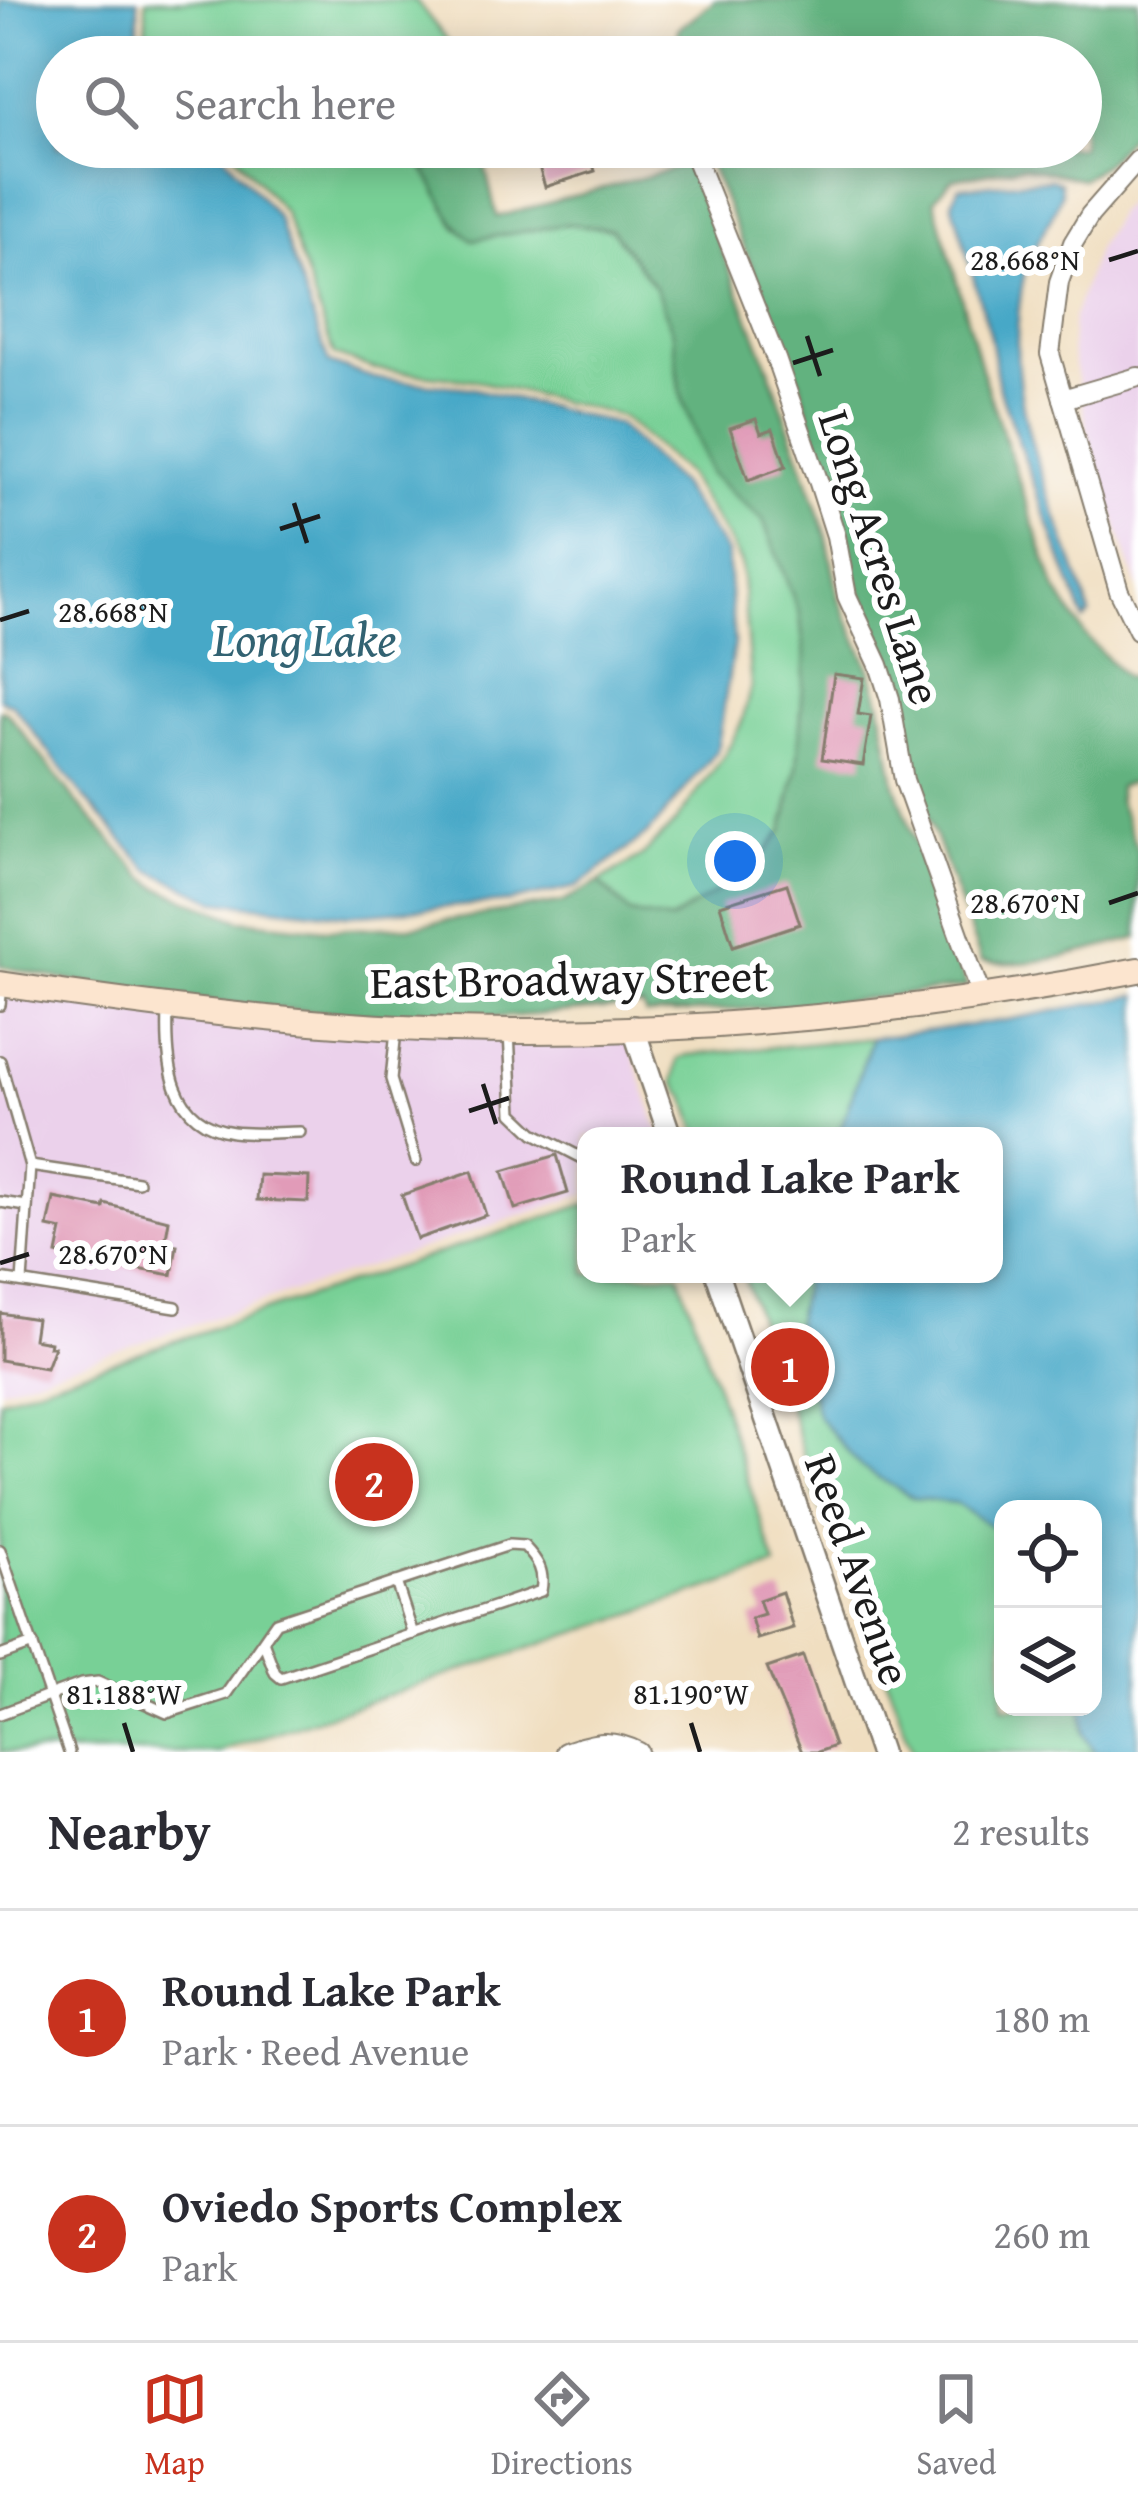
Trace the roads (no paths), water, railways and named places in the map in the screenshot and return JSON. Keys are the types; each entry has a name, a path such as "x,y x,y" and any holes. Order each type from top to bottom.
{"main road":[{"name":"East Broadway Street","path":"1,991 396,1026 633,1027 813,1016 981,996 1138,970"}],"street":[{"path":"1138,160 1090,215 1073,243 1059,282 1050,354 1118,591 1138,630"},
{"name":"Long Acres Lane","path":"700,168 819,483 848,596 890,699 904,780 981,996"},
{"path":"1063,399 1138,377"},
{"path":"633,1027 667,1127"},
{"name":"Reed Avenue","path":"720,1283 880,1752"},
{"path":"565,1752 588,1744 619,1742 639,1752"}],"lane":[{"path":"168,1006 166,1063 180,1099 204,1120 229,1132 300,1132"},
{"path":"396,1026 391,1079 416,1161"},
{"path":"509,1029 513,1113 534,1133 577,1155"},
{"path":"0,1060 30,1166 22,1282"},
{"path":"30,1166 138,1183"},
{"path":"0,1202 27,1206"},
{"path":"0,1279 176,1307"},
{"path":"0,1714 98,1682 167,1713 226,1694 276,1622 508,1545 524,1546 538,1561 543,1579 541,1592 281,1678 274,1673 263,1641"},
{"path":"0,1550 69,1752"},
{"path":"396,1582 412,1634"},
{"path":"0,1656 33,1644"}],"water":[{"name":"Long Lake","path":"0,0 138,0 141,36 36,36 36,168 236,168 278,218 329,363 374,378 471,388 617,424 679,484 727,553 734,643 717,751 649,833 577,887 509,902 347,915 217,901 149,870 82,795 12,704 0,700"},
{"path":"1052,179 1060,183 1061,193 1024,276 1018,367 1033,449 1090,614 1084,620 999,389 990,336 952,202 959,187"},
{"path":"1138,995 1138,1752 1095,1752 1084,1734 1083,1716 1102,1716 1102,1500 994,1500 994,1528 955,1503 913,1498 861,1467 817,1415 795,1325 803,1283 1003,1283 1003,1127 841,1127 872,1038 1001,1021"}],"place":[{"name":"Round Lake Park","path":"790,1367"},
{"name":"Oviedo Sports Complex","path":"374,1482"}]}
